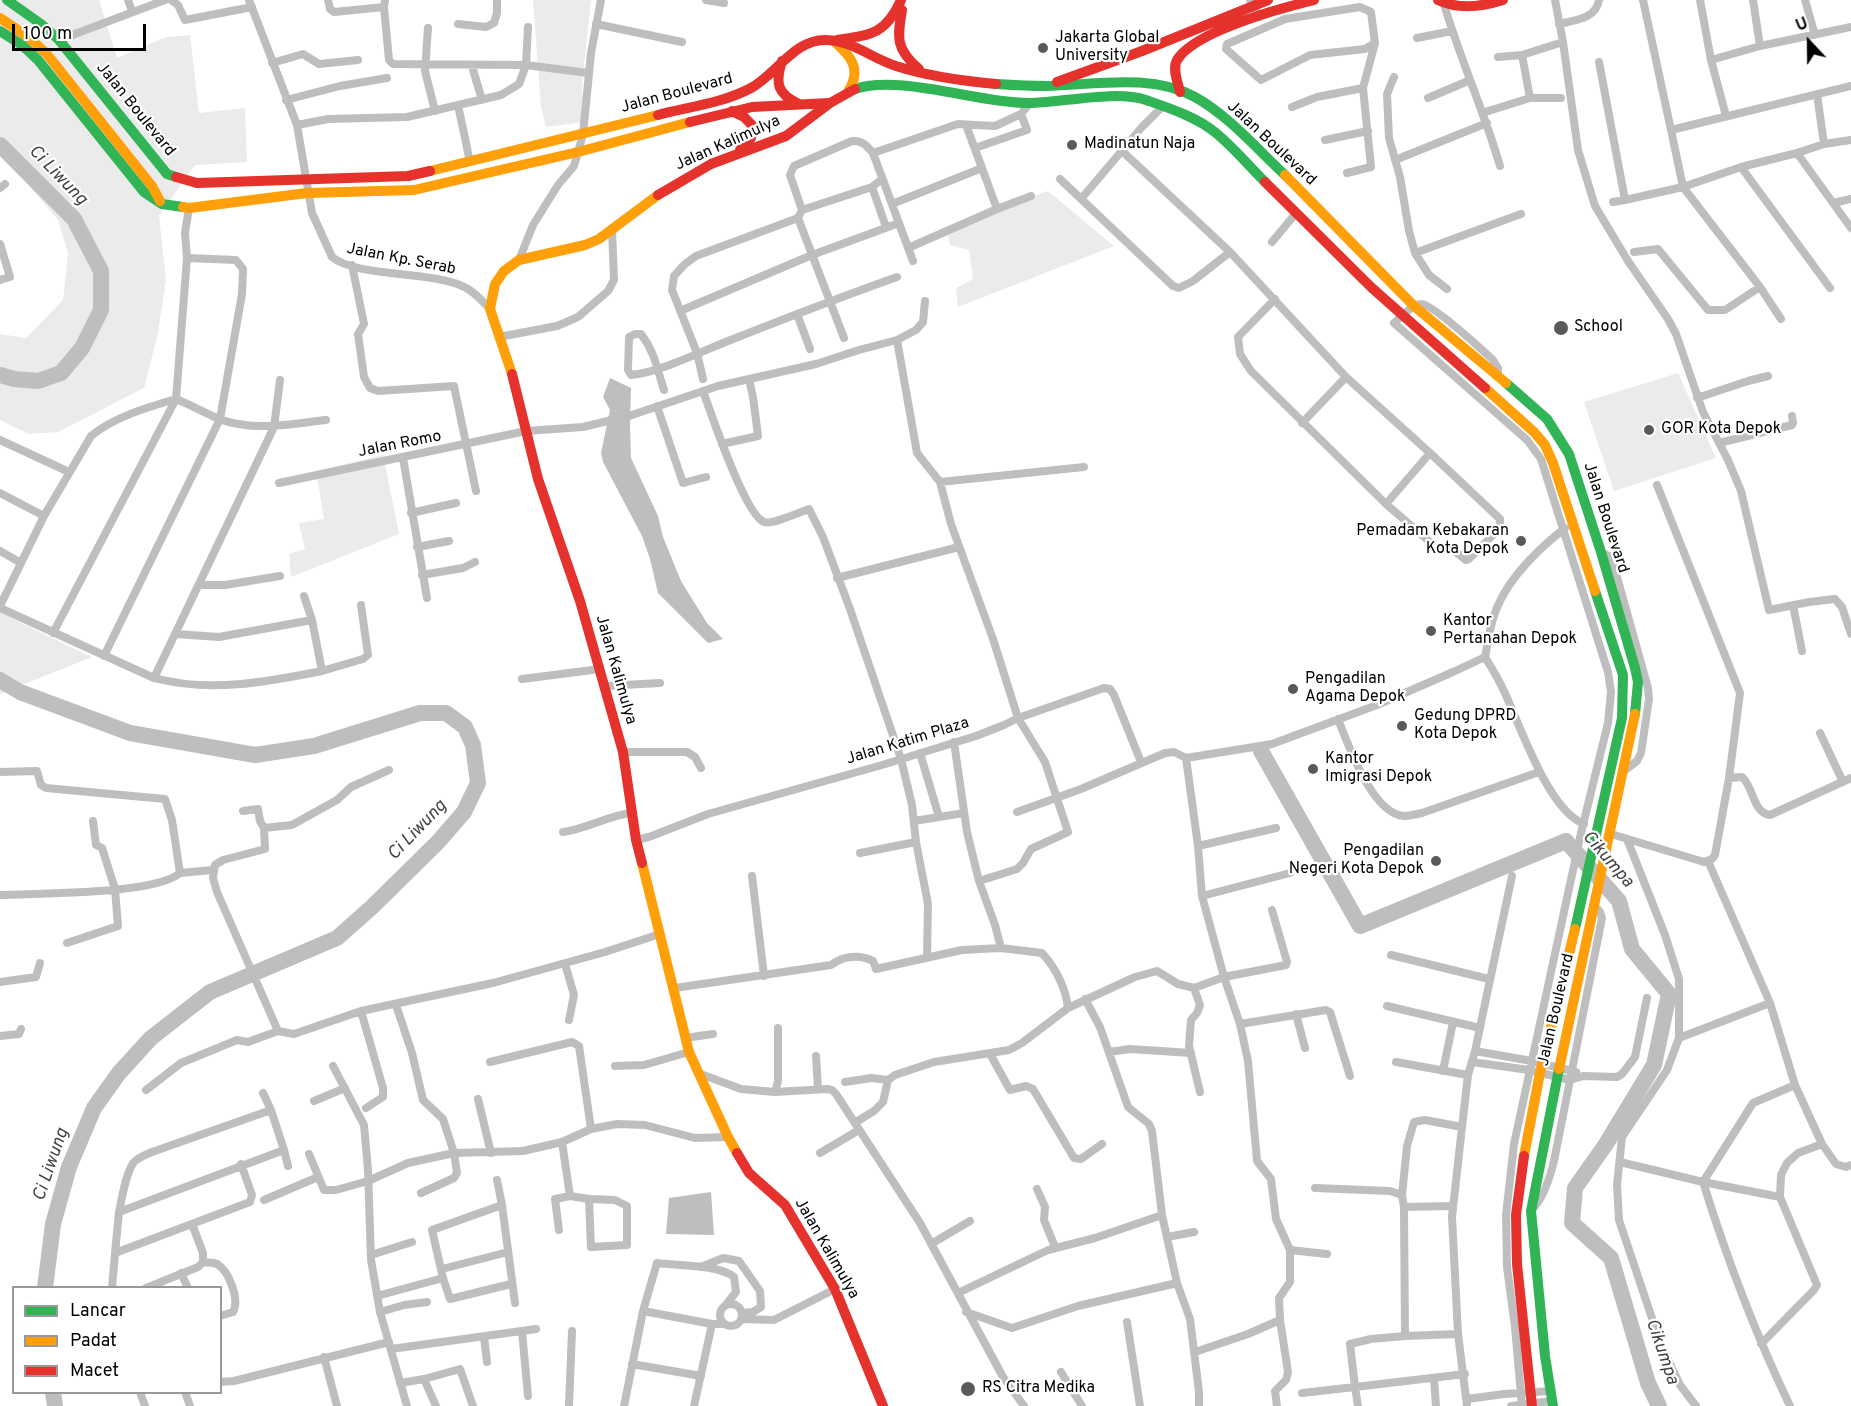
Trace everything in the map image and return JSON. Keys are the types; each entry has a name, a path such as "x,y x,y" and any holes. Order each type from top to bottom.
{"main road":[{"name":"Jalan Boulevard","path":"7,0 59,40 167,174 197,183 408,176 470,162 735,95 753,87 793,52 815,42 834,41 868,51 896,66 924,73 994,84 1046,86 1144,82 1195,97 1227,120 1291,181 1414,306 1498,375 1555,429 1569,454 1582,492 1638,682 1637,705 1624,771 1558,1073 1531,1211 1552,1399"},
{"path":"834,41 870,35 882,30 890,24 902,0"},
{"path":"902,0 898,30 900,48 906,60 924,73"},
{"path":"1046,86 1142,51 1252,3 1268,0"},
{"path":"1180,92 1174,68 1178,58 1201,40 1283,7 1314,0"},
{"path":"1441,2 1475,7 1503,0"},
{"name":"Jalan Boulevard","path":"0,18 28,37 46,53 152,186 162,204 189,208 307,193 414,189 578,152 732,111 830,103"},
{"path":"0,31 22,45 38,60 144,192 162,204"},
{"path":"830,103 849,91 855,82 854,64 846,51 834,41"},
{"path":"782,61 777,76 780,90 785,96 802,105"},
{"name":"Jalan Boulevard","path":"849,91 864,86 903,86 977,98 1030,103 1124,96 1143,99 1163,106 1215,132 1398,320 1534,432 1545,445 1573,521 1623,675 1622,718 1582,899 1536,1066 1520,1180 1516,1215 1517,1264 1526,1401"},
{"name":"Jalan Kalimulya","path":"519,260 585,245 599,239 667,188 711,164 786,136 830,103"},
{"path":"732,111 749,121 752,132 747,144 732,156"},
{"path":"490,309 495,284 504,270 519,260"},
{"name":"Jalan Kalimulya","path":"490,309 509,363 538,479 580,601 623,752 636,840 675,988 689,1052 728,1137 749,1173 785,1205 835,1289 883,1406"},
{"path":"1566,501 1582,492"},
{"path":"1582,899 1595,904"}],"street":[{"path":"128,0 132,11"},
{"path":"59,40 165,0"},
{"path":"171,0 178,5 185,20 250,4"},
{"path":"328,0 330,9 334,12 385,3 389,60 393,64 526,65 588,73"},
{"path":"458,24 486,27 494,23 497,0"},
{"path":"519,260 533,225 558,185 574,166 583,134 588,73 601,0"},
{"path":"706,0 724,3"},
{"path":"1555,0 1578,150 1595,206 1628,261 1668,319 1687,363 1698,398 1741,491 1769,610 1835,599 1842,607 1851,634"},
{"path":"1559,24 1593,14 1599,0"},
{"path":"1643,0 1683,187 1760,287 1781,319"},
{"path":"1700,0 1711,60 1726,116"},
{"path":"1753,0 1760,46"},
{"path":"1805,0 1815,36"},
{"path":"1441,2 1468,81 1487,123 1500,166"},
{"path":"1252,3 1259,16"},
{"name":"Jalan Kp. Serab","path":"250,4 297,125 312,213 332,257 337,262 442,280 463,286 490,309"},
{"path":"1226,49 1227,44 1285,19 1360,8 1371,12 1375,43 1363,88 1371,167 1347,173"},
{"path":"596,24 682,42"},
{"path":"297,125 328,119 407,117 482,100 512,90 519,84 526,65 528,27"},
{"path":"1711,60 1760,46 1851,27"},
{"path":"428,28 425,64 427,83 435,111"},
{"path":"1417,38 1452,31"},
{"path":"1212,35 1261,80 1310,55 1365,49 1375,43"},
{"path":"1498,57 1522,55 1563,42"},
{"path":"272,63 303,54 318,64 358,60"},
{"path":"1522,55 1530,98"},
{"path":"1599,62 1625,200"},
{"path":"472,66 482,100"},
{"path":"1394,77 1387,94 1389,138 1415,253 1430,275 1447,289"},
{"path":"286,100 340,86 387,78"},
{"path":"1428,98 1468,81"},
{"path":"1671,130 1851,86"},
{"path":"1292,107 1317,97 1363,88"},
{"path":"1818,94 1824,144"},
{"path":"1482,113 1530,98 1561,98"},
{"path":"873,153 958,123 995,126 1021,114 1030,103"},
{"path":"458,105 470,162"},
{"path":"1081,199 1163,106"},
{"path":"975,148 1027,129 1021,114"},
{"path":"1395,160 1487,123"},
{"path":"966,125 997,209"},
{"path":"1325,140 1368,131"},
{"path":"802,210 790,175 794,166 857,140 873,153 913,261"},
{"path":"1613,202 1683,187 1741,167 1824,144 1851,140"},
{"path":"1122,151 1230,252 1346,377 1500,519 1500,528 1469,559 1466,560 1448,546"},
{"path":"1797,153 1851,228"},
{"path":"1741,167 1830,288"},
{"path":"892,204 982,168"},
{"path":"703,379 697,353 672,290 674,276 696,256 798,218 802,210 872,187 882,179"},
{"path":"1060,179 1173,286 1179,288 1193,281 1230,252"},
{"path":"872,187 886,227"},
{"path":"908,248 1030,196"},
{"path":"1833,203 1851,199"},
{"path":"53,633 177,399 187,258 185,234 189,208"},
{"path":"1272,242 1296,213"},
{"path":"1415,253 1521,214"},
{"path":"798,218 844,338"},
{"path":"680,311 812,255 899,223"},
{"path":"499,337 557,326 578,317 608,291 614,280 612,229"},
{"path":"0,244 10,277 0,280"},
{"path":"1634,252 1658,249 1708,310 1725,310 1760,287"},
{"path":"104,656 220,419 242,294 243,269 236,260 187,258"},
{"path":"352,265 364,324 358,334 364,377 370,388 378,391 454,386 476,491"},
{"path":"664,390 656,368 651,346 641,334 629,337 628,370 632,375 641,374 656,368 697,353 829,301 897,277"},
{"path":"1275,299 1239,337 1244,363 1386,504 1430,542"},
{"name":"Jalan Romo","path":"279,483 526,432 583,427 632,415 703,391 816,364 897,340 916,330 923,322 926,301"},
{"path":"1414,306 1398,320 1527,440 1541,459 1608,672 1611,692 1608,723 1584,824 1536,1066"},
{"path":"797,314 810,349"},
{"path":"897,340 917,453 940,482 959,547 993,639 1018,718 1045,762 1068,832 1030,849 1017,869 980,881"},
{"path":"1698,398 1768,376"},
{"path":"1302,423 1346,377"},
{"path":"722,444 758,436 749,379"},
{"path":"154,678 273,427 280,380"},
{"path":"703,391 722,444 755,515 769,523 809,509 823,537 902,759 928,904 927,957"},
{"path":"326,420 273,427 255,426 220,419 177,399 99,430 91,436 44,516 0,607 154,678 172,683 214,687 261,682 322,671 363,659 368,655 361,605"},
{"path":"657,406 683,483 706,477"},
{"path":"1719,443 1792,425 1792,416"},
{"path":"0,440 69,472"},
{"path":"1386,504 1430,453"},
{"path":"402,458 427,598"},
{"path":"940,482 1084,467"},
{"path":"1611,834 1700,862 1708,861 1715,855 1729,778 1740,693 1657,485"},
{"path":"0,493 44,516"},
{"path":"411,513 456,503"},
{"path":"1573,521 1546,543 1531,559 1502,599 1493,618 1485,657 1503,689 1539,772 1564,808 1576,821 1584,824"},
{"path":"417,547 449,541"},
{"path":"837,578 959,547"},
{"path":"0,551 21,563"},
{"path":"422,575 463,568 475,562"},
{"path":"200,585 225,585 280,576"},
{"path":"304,596 312,620 322,671"},
{"path":"1793,605 1802,651"},
{"path":"176,634 219,637 312,620"},
{"path":"1017,812 1057,799 1165,753 1174,752 1186,758 1272,744 1454,672 1485,657"},
{"path":"522,679 600,669"},
{"path":"605,686 660,683"},
{"name":"Jalan Katim Plaza","path":"636,840 708,814 902,759 1104,688 1110,689 1141,762"},
{"path":"1338,719 1355,761 1375,795 1391,812 1403,816 1422,813 1539,772"},
{"path":"1729,778 1742,777 1747,781 1762,812 1770,815 1847,780 1820,733"},
{"path":"954,742 964,813 980,881 1001,948"},
{"path":"623,752 687,752 695,757 701,768"},
{"path":"920,753 939,817"},
{"path":"1186,758 1202,896 1224,977 1240,1024 1248,1061 1257,1161 1271,1179 1276,1219 1290,1250 1290,1282 1279,1298 1288,1372 1286,1380 1275,1391 1277,1406"},
{"path":"264,828 292,825 337,800 351,787 389,770"},
{"path":"0,772 37,771 41,785 46,788 165,799 172,820 180,873"},
{"path":"243,810 258,809 264,828 265,849 223,860 215,865 213,870 217,892 278,1031"},
{"path":"563,832 631,813"},
{"path":"914,821 964,813"},
{"path":"67,943 118,926 115,889 102,849 96,845 93,821"},
{"path":"1198,846 1276,828"},
{"path":"1627,839 1665,935 1679,979 1679,1038 1667,1070 1622,1137 1617,1185 1619,1220 1661,1345 1680,1385 1696,1406"},
{"path":"860,853 916,842"},
{"path":"1708,861 1770,1003 1795,1085 1822,1144 1836,1164 1846,1167 1851,1165"},
{"path":"0,895 157,885 173,879 180,873 213,870"},
{"path":"1202,896 1290,873"},
{"path":"752,876 764,976"},
{"path":"1467,1402 1458,1334 1453,1206 1468,1075 1475,1052 1512,876"},
{"path":"1531,1211 1538,1203 1551,1176 1602,918 1595,904"},
{"path":"855,1122 874,1111 883,1102 888,1080 895,1075 934,1062 1009,1050 1022,1043 1068,1008 1135,977 1156,971 1178,984 1194,988 1224,977 1286,964 1272,910"},
{"path":"146,1090 181,1063 237,1040 248,1042 278,1031 294,1034 361,1011 493,983 565,964 660,934"},
{"path":"675,988 831,965 839,959 864,957 873,961 876,969 962,950 1001,948 1042,953 1051,963 1067,998 1068,1008"},
{"path":"1391,955 1489,979"},
{"path":"0,982 36,977 40,963"},
{"path":"565,964 574,995 569,1020"},
{"path":"1194,988 1200,1005 1191,1020 1189,1031 1191,1053 1200,1092"},
{"path":"1475,1052 1504,1056 1558,1073 1570,1080 1582,1076 1617,1077 1635,1057 1647,998"},
{"path":"1085,999 1100,1027 1128,1107 1149,1124 1152,1131 1162,1215 1177,1283 1190,1319 1199,1406"},
{"path":"1679,1038 1770,1003"},
{"path":"396,1005 412,1053 423,1100 442,1119 454,1153 457,1173 454,1178 421,1193"},
{"path":"1387,1006 1480,1028"},
{"path":"1240,1024 1326,1010 1330,1012 1350,1076"},
{"path":"361,1011 383,1088 383,1097 366,1108"},
{"path":"1296,1014 1305,1048"},
{"path":"1443,1071 1454,1022"},
{"path":"775,1092 778,1081 778,1028"},
{"path":"0,1036 19,1034 21,1029"},
{"path":"685,1038 713,1034"},
{"path":"490,1062 572,1042 579,1046 591,1128"},
{"path":"1108,1052 1130,1049 1191,1053"},
{"path":"615,1066 644,1065 689,1052"},
{"path":"990,1054 1010,1090 1026,1086 1033,1089 1074,1158 1081,1159 1102,1144"},
{"path":"816,1056 818,1088"},
{"path":"1502,1066 1504,1056"},
{"path":"1396,1062 1468,1075"},
{"path":"1472,1062 1502,1066 1536,1066"},
{"path":"333,1066 364,1125 371,1255 377,1296 407,1406"},
{"path":"1558,1073 1572,1071 1582,1076"},
{"path":"697,1072 741,1089 775,1092 818,1088 832,1090 920,1223 1003,1377 1024,1406"},
{"path":"845,1082 871,1078 888,1080"},
{"path":"1790,1406 1761,1344 1724,1249 1703,1182 1753,1103 1795,1085"},
{"path":"314,1101 345,1088"},
{"path":"263,1093 271,1110 288,1166"},
{"path":"478,1099 491,1153"},
{"path":"112,1286 118,1212 129,1172 135,1161 152,1152 271,1110"},
{"path":"1405,1336 1402,1195 1407,1146 1414,1122 1425,1120 1462,1127"},
{"path":"309,1154 324,1190 336,1190 368,1181 408,1163 454,1153 523,1151 562,1142 591,1128 617,1124 645,1125 695,1138 728,1137"},
{"path":"820,1153 859,1130"},
{"path":"562,1142 570,1196"},
{"path":"1761,1344 1817,1285 1780,1197 1781,1175 1787,1163 1798,1154 1822,1144"},
{"path":"118,1212 241,1164 284,1150"},
{"path":"1620,1162 1703,1182 1780,1197"},
{"path":"115,1253 250,1202 252,1195 241,1164"},
{"path":"264,1200 318,1177"},
{"path":"496,1180 502,1205 515,1303"},
{"path":"1315,1188 1390,1191 1402,1195"},
{"path":"1037,1190 1045,1207 1044,1220 1054,1247"},
{"path":"559,1230 555,1199 570,1196 615,1200 627,1206 627,1245 591,1247 589,1199"},
{"path":"502,1205 433,1229 431,1232 450,1299 511,1284"},
{"path":"1404,1207 1453,1206"},
{"path":"958,1293 1054,1247 1095,1238 1162,1215"},
{"path":"931,1244 970,1221"},
{"path":"148,1286 198,1267 203,1262 203,1253 192,1224"},
{"path":"1167,1237 1194,1232"},
{"path":"371,1255 412,1242"},
{"path":"1290,1250 1326,1254"},
{"path":"377,1296 508,1252"},
{"path":"643,1311 733,1326 742,1316 761,1307 760,1291 739,1261 723,1258 700,1267"},
{"path":"203,1262 215,1263 221,1268 235,1290 236,1306 233,1312 222,1315"},
{"path":"624,1406 643,1311 657,1263 700,1267 728,1273 734,1277 736,1292 720,1314 724,1324"},
{"path":"181,1273 188,1286"},
{"path":"966,1311 1012,1328 1077,1306 1177,1283"},
{"path":"742,1316 774,1320 835,1289"},
{"path":"380,1312 404,1305 427,1302"},
{"path":"725,1306 732,1304 738,1306 742,1316"},
{"path":"1195,1352 1248,1334 1280,1320"},
{"path":"1127,1322 1140,1406"},
{"path":"694,1406 712,1324"},
{"path":"222,1382 234,1381 324,1357 390,1346 536,1329"},
{"path":"569,1406 572,1330"},
{"path":"522,1331 528,1396"},
{"path":"1358,1406 1350,1344 1405,1336 1458,1334"},
{"path":"484,1336 487,1362"},
{"path":"324,1357 337,1406"},
{"path":"632,1364 700,1376"},
{"path":"400,1383 460,1369 473,1406"},
{"path":"1061,1372 1082,1406"},
{"path":"1302,1393 1465,1374"},
{"path":"1434,1378 1436,1406"},
{"path":"424,1379 436,1406"},
{"path":"1491,1395 1492,1406"},
{"name":"Jalan Boulevard","path":"1467,1402 1491,1395 1526,1401"},
{"name":"Jalan Boulevard","path":"1511,1406 1526,1401 1552,1399"}],"shaded area":[{"path":"0,0 99,0 117,58 166,37 190,35 199,113 245,108 247,162 195,165 159,216 166,280 158,333 144,388 58,432 29,434 0,420 0,334 26,338 63,300 68,253 58,220 0,152"},
{"path":"533,0 591,0 582,83 584,122 546,127 541,107"},
{"path":"1048,191 1114,246 958,307 956,288 973,279 969,250 950,245 946,227"},
{"name":"GOR Kota Depok","path":"1678,373 1716,458 1614,491 1584,402"},
{"path":"610,378 631,388 631,458 658,516 663,537 681,581 707,623 723,639 708,643 658,593 642,536 603,462 601,453 610,410 603,397"},
{"path":"383,455 399,534 291,577 289,554 305,549 299,523 324,519 316,471"},
{"path":"0,613 92,657 0,694"},
{"path":"711,1192 714,1235 666,1234 669,1198"}],"waterway":[{"name":"Ci Liwung","path":"0,145 74,219 101,271 101,310 82,348 61,373 38,381 0,375"},
{"name":"Ci Liwung","path":"0,680 20,692 130,733 255,755 314,746 420,713 446,713 465,727 473,745 478,783 464,812 438,842 337,938 210,992 151,1038 119,1073 94,1108 69,1167 53,1224 45,1286"},
{"name":"Cikumpa","path":"1261,751 1360,926 1566,841 1619,901 1632,949 1669,994 1654,1065 1606,1144 1575,1188 1572,1223 1611,1258 1648,1383 1659,1406"},
{"name":"Ci Liwung","path":"53,1394 55,1406"}],"traffic: fast":[{"path":"7,0 59,40 167,174 176,177"},
{"path":"0,31 22,45 38,60 144,192 162,204 183,207"},
{"path":"996,84 1046,86 1122,82 1160,85 1178,90 1195,97 1219,114 1285,175"},
{"path":"855,89 873,85 894,85 1032,103 1105,96 1134,97 1173,110 1208,127 1265,182"},
{"path":"1506,383 1547,419 1569,454 1635,668 1638,682 1635,714"},
{"path":"1575,929 1622,718 1623,675 1595,591"},
{"path":"1553,1406 1545,1356 1531,1211 1559,1069"}],"traffic: slow":[{"path":"0,18 28,37 46,53 152,186 160,201"},
{"path":"836,43 853,64 853,83 849,90"},
{"path":"430,171 658,115"},
{"path":"183,207 307,193 414,190 578,152 690,122"},
{"path":"1285,175 1414,306 1506,383"},
{"path":"512,374 490,309 495,284 504,271 519,260 585,245 599,239 658,195"},
{"path":"1485,388 1534,432 1545,445 1595,591"},
{"path":"1559,1069 1635,714"},
{"path":"642,863 689,1052 737,1153"},
{"path":"1524,1156 1540,1073 1575,929"}],"traffic: jam":[{"path":"837,40 876,31 889,20 901,0"},
{"path":"1057,82 1142,51 1268,0"},
{"path":"1180,92 1175,68 1177,60 1187,49 1220,30 1240,22 1314,0"},
{"path":"1438,0 1462,6 1503,0"},
{"path":"902,10 899,28 900,43 906,56 919,69"},
{"path":"658,115 717,101 751,88 795,51 816,41 827,40 846,44 887,63 920,73 996,84"},
{"path":"782,61 779,76 780,87 786,96 799,104"},
{"path":"658,195 711,164 786,136 830,103 855,89"},
{"path":"690,122 752,107 829,103"},
{"path":"732,111 744,117 752,125 751,138 740,150"},
{"path":"176,177 197,183 408,176 430,171"},
{"path":"1265,182 1372,288 1485,388"},
{"path":"512,374 538,479 580,601 623,752 636,840 642,863"},
{"path":"737,1153 749,1173 785,1205 835,1289 883,1406"},
{"path":"1524,1156 1516,1215 1517,1264 1532,1406"}],"place":[{"name":"Jakarta Global University","path":"1043,48"},
{"name":"Madinatun Naja","path":"1072,145"},
{"name":"School","path":"1561,328"},
{"name":"GOR Kota Depok","path":"1649,430"},
{"name":"Pemadam Kebakaran Kota Depok","path":"1521,541"},
{"name":"Kantor Pertanahan Depok","path":"1431,631"},
{"name":"Pengadilan Agama Depok","path":"1293,689"},
{"name":"Gedung DPRD Kota Depok","path":"1402,726"},
{"name":"Kantor Imigrasi Depok","path":"1313,769"},
{"name":"Pengadilan Negeri Kota Depok","path":"1436,861"},
{"name":"RS Citra Medika","path":"968,1389"}]}
